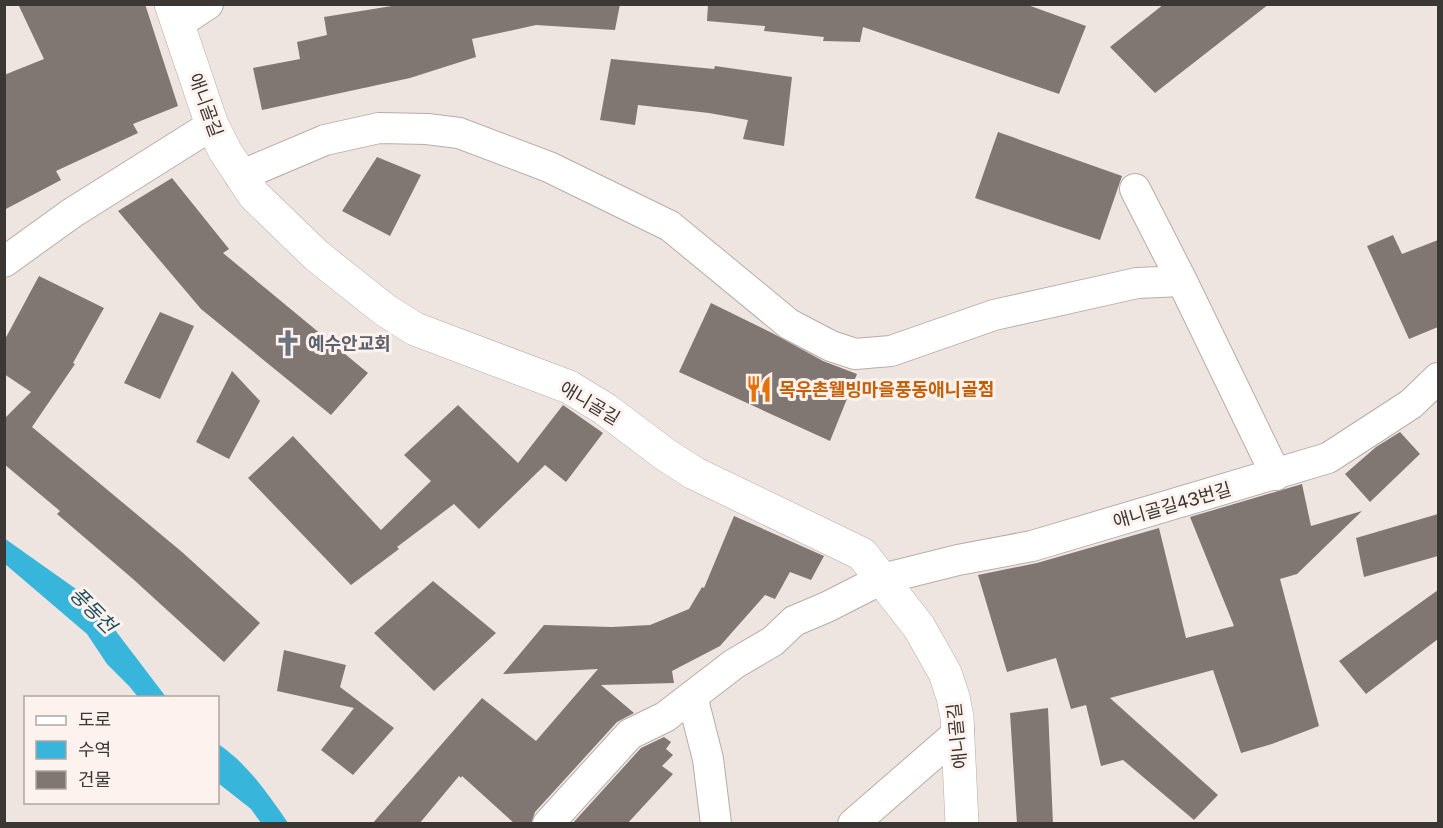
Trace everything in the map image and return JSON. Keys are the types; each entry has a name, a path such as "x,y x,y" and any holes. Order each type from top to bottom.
{"street":[{"path":"175,14 208,4"},
{"name":"애니골길","path":"175,14 212,125 225,151 254,195 317,256 400,321 439,340 569,387 605,409 694,473 862,554 919,627 935,652 953,697 959,732 962,824"},
{"path":"4,262 72,213 212,125"},
{"path":"240,176 325,140 379,128 427,129 459,133 549,167 670,226 789,324 831,346 855,354 891,351 1005,312 1137,283 1182,281"},
{"path":"1135,189 1276,475"},
{"name":"애니골길43번길","path":"548,824 630,734 664,717 734,664 773,641 794,621 882,579 958,560 1032,546 1328,458 1411,404 1438,378"},
{"path":"692,696 708,759 716,824"},
{"path":"853,824 959,732"}],"water":[{"name":"풍동천","path":"4,538 93,601 165,696 137,696 107,664 87,634 5,564"},
{"path":"219,745 248,770 288,823 261,823 251,809 219,784"}],"building":[{"path":"18,4 145,4 178,106 133,124 138,133 56,171 61,180 4,210 4,75 44,59"},
{"path":"404,4 620,4 615,30 536,25 472,39 476,57 410,78 262,110 253,68 300,59 297,42 327,35 324,17"},
{"path":"708,4 1025,4 1086,26 1059,94 863,27 860,42 823,41 824,37 764,31 765,26 707,21"},
{"path":"1164,4 1269,4 1155,93 1110,47"},
{"path":"611,59 714,69 715,66 792,77 784,146 743,139 748,120 709,113 638,105 635,125 600,120"},
{"path":"998,132 1122,176 1100,240 975,198"},
{"path":"377,157 421,175 390,236 342,211"},
{"path":"172,178 229,249 223,253 368,373 331,415 201,309 118,211"},
{"path":"1393,235 1402,254 1438,240 1438,327 1409,339 1367,246"},
{"path":"39,276 104,308 73,363 75,364 32,427 182,552 260,623 224,662 57,514 60,511 4,464 4,419 31,392 4,374 4,341"},
{"path":"711,303 823,361 857,374 830,441 679,372"},
{"path":"160,312 194,326 160,399 124,383"},
{"path":"232,371 260,401 229,459 196,442"},
{"path":"458,405 518,463 563,405 603,433 566,482 545,465 479,529 454,504 351,585 248,478 293,436 381,530 431,481 404,455"},
{"path":"1400,432 1420,454 1370,502 1345,474 1376,447"},
{"path":"1302,484 1311,526 1362,511 1297,574 1280,579 1319,726 1241,753 1213,670 1110,698 1218,795 1194,820 1123,760 1101,766 1086,705 1071,709 1056,658 1007,672 978,575 1037,563 1159,528 1186,638 1234,626 1190,517"},
{"path":"1438,514 1438,556 1364,577 1356,538"},
{"path":"734,516 824,556 811,580 790,572 775,599 765,595 720,646 672,671 674,683 601,685 634,713 617,722 535,812 531,824 515,824 462,776 461,778 459,776 419,824 372,824 482,698 536,741 598,669 503,674 544,625 612,627 650,625 689,609 702,587 704,588"},
{"path":"433,581 496,633 434,691 374,633"},
{"path":"1438,590 1438,639 1366,694 1339,661"},
{"path":"284,650 346,665 340,687 394,728 353,775 321,750 354,708 277,691"},
{"path":"1048,708 1053,824 1017,824 1010,713"},
{"path":"664,737 671,742 666,749 673,755 662,766 673,774 627,824 572,824 641,748"}],"place":[{"name":"예수안교회","path":"288,343"},
{"name":"목우촌웰빙마을풍동애니골점","path":"759,389"}]}
